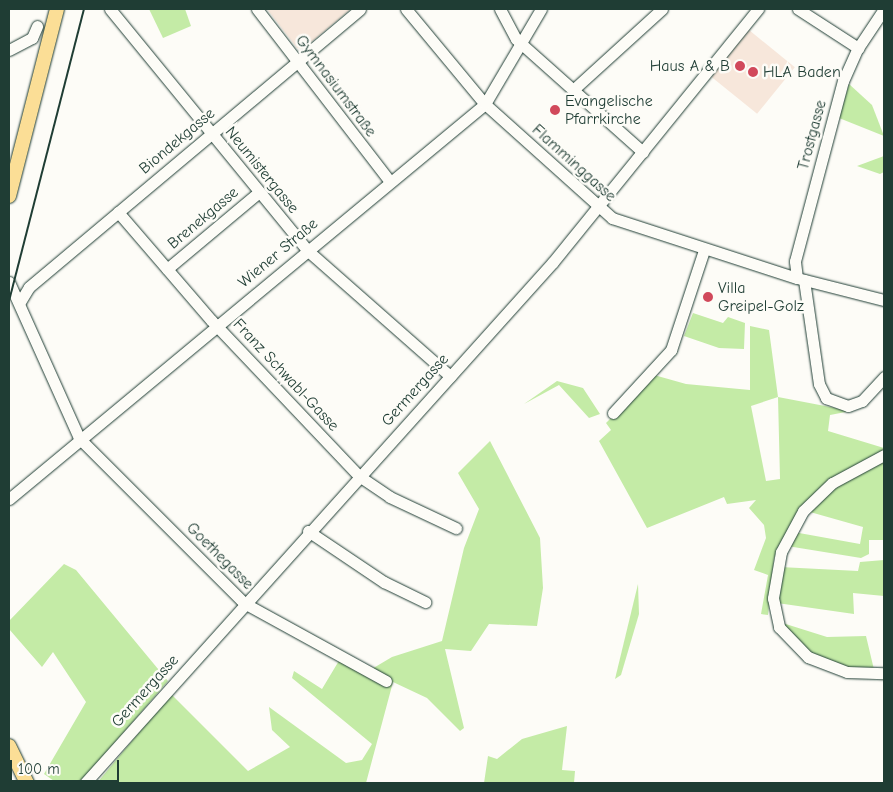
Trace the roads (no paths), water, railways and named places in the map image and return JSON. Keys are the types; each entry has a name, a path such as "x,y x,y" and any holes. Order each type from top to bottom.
{"main road":[{"path":"9,196 57,9"},
{"path":"9,746 27,783"}],"street":[{"name":"Neumistergasse","path":"110,9 307,250 450,376"},
{"name":"Gymnasiumstraße","path":"257,9 390,182"},
{"name":"Biondekgasse","path":"20,302 29,287 360,9"},
{"name":"Flamminggasse","path":"406,9 485,104 598,209 612,218 704,250 800,279 884,300"},
{"path":"500,9 521,44 574,89 642,152"},
{"name":"Wiener Straße","path":"9,498 79,438 485,104 541,9"},
{"path":"574,89 662,9"},
{"name":"Germergasse","path":"85,783 308,531 450,376 598,209 758,9"},
{"path":"798,9 858,48"},
{"name":"Trostgasse","path":"884,9 858,48 843,81 795,261 821,391 833,403 848,406 862,401 884,377"},
{"path":"9,50 32,38 37,26"},
{"name":"Brenekgasse","path":"168,270 259,192"},
{"name":"Franz Schwabl-Gasse","path":"118,212 216,326 359,476 390,497 456,528"},
{"path":"613,413 671,350 704,250"},
{"path":"9,282 20,302 79,438"},
{"name":"Goethegasse","path":"79,438 244,603 386,681"},
{"path":"884,455 832,483 802,511 781,552 773,598 779,627 808,657 847,672 884,673"},
{"path":"308,531 384,582 425,602"}],"railway":[{"path":"9,301 84,9"}],"place":[{"name":"Haus A & B","path":"740,66"},
{"name":"HLA Baden","path":"753,72"},
{"name":"Evangelische Pfarrkirche","path":"555,110"},
{"name":"Villa Greipel-Golz","path":"708,297"}]}
